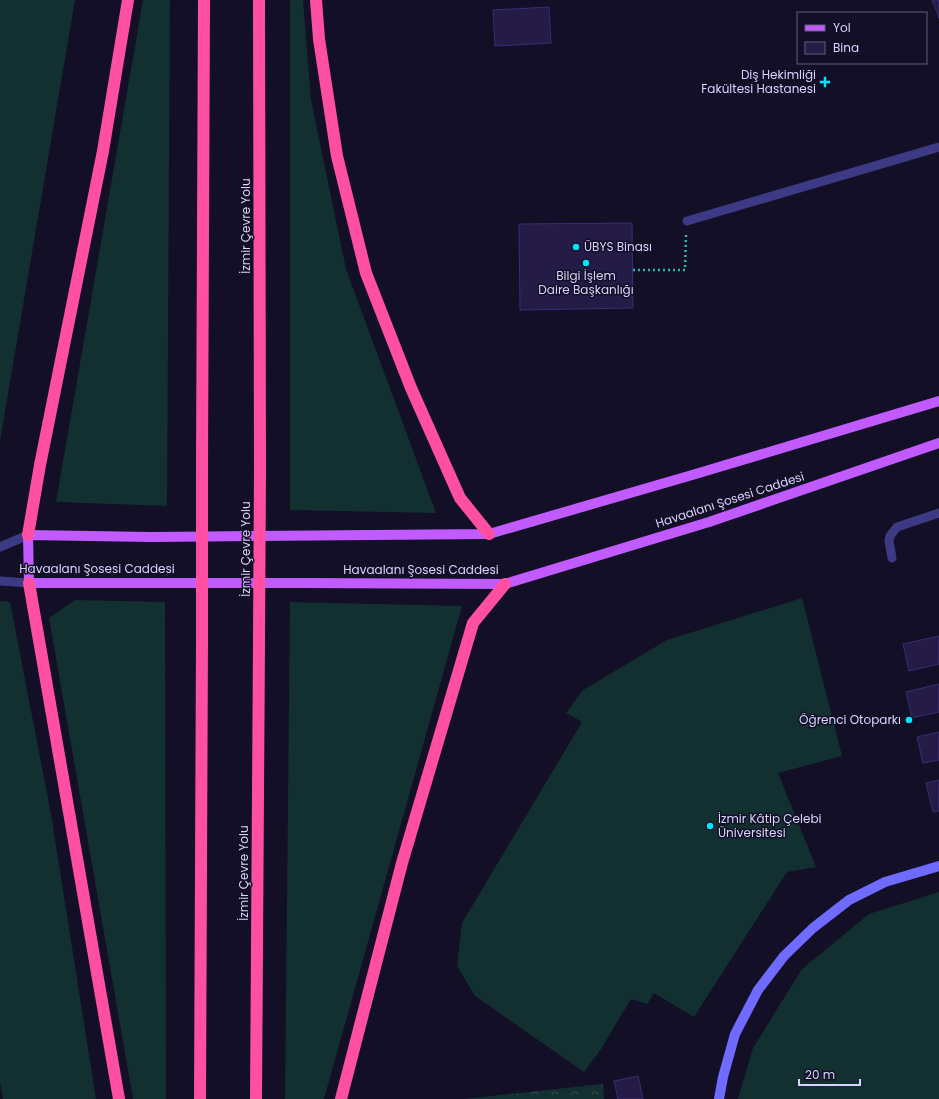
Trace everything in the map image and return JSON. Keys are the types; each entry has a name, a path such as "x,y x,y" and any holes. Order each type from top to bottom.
{"highway":[{"path":"28,536 40,465 103,151 128,0"},
{"path":"200,1099 204,0"},
{"name":"İzmir Çevre Yolu","path":"256,1099 260,468 259,0"},
{"path":"316,0 319,39 337,156 366,272 412,388 460,498 489,534"},
{"path":"28,583 119,1099"},
{"path":"341,1099 402,863 473,624 505,584"}],"main road":[{"path":"28,583 28,536 159,537 489,534 691,476 939,401"},
{"name":"Havaalanı Şosesi Caddesi","path":"28,583 305,582 505,584 709,522 939,442"}],"street":[{"path":"719,1099 735,1034 758,990 784,956 813,928 849,900 885,882 939,866"}],"lane":[{"path":"687,221 939,147"},
{"path":"892,558 889,541 890,536 897,527 939,513"},
{"path":"0,548 28,536"},
{"name":"Havaalanı Şosesi Caddesi","path":"0,581 28,583"}],"path":[{"path":"632,270 684,270 687,221"}],"green space":[{"path":"0,0 75,0 0,441"},
{"path":"143,0 170,0 167,506 56,502"},
{"path":"290,0 303,0 311,100 346,269 436,513 290,510"},
{"path":"802,598 842,756 778,773 816,867 787,872 694,1017 654,993 647,1004 631,999 601,1049 584,1072 475,996 457,966 462,923 582,722 566,713 583,690 667,640"},
{"path":"75,600 165,602 166,1099 133,1099 49,618"},
{"path":"0,601 10,602 51,814 96,1099 3,1099 0,1083"},
{"path":"290,602 462,606 324,1099 285,1099"},
{"path":"939,892 939,1099 738,1099 753,1048 802,969 869,914"},
{"path":"603,1084 604,1099 464,1099"}],"building":[{"path":"932,0 939,0 939,18"},
{"path":"549,7 551,43 495,46 493,10"},
{"name":"ÜBYS Binası","path":"632,223 633,308 520,310 519,224"},
{"path":"939,636 939,664 909,671 903,644"},
{"path":"939,684 939,712 912,718 906,692"},
{"path":"939,732 939,760 923,763 917,737"},
{"path":"939,780 939,811 933,812 926,783"},
{"path":"638,1076 643,1099 618,1099 614,1081"}],"place":[{"name":"Diş Hekimliği Fakültesi Hastanesi","path":"825,82"},
{"name":"ÜBYS Binası","path":"576,247"},
{"name":"Bilgi İşlem Daire Başkanlığı","path":"586,263"},
{"name":"Öğrenci Otoparkı","path":"909,720"},
{"name":"İzmir Kâtip Çelebi Üniversitesi","path":"710,826"}]}
